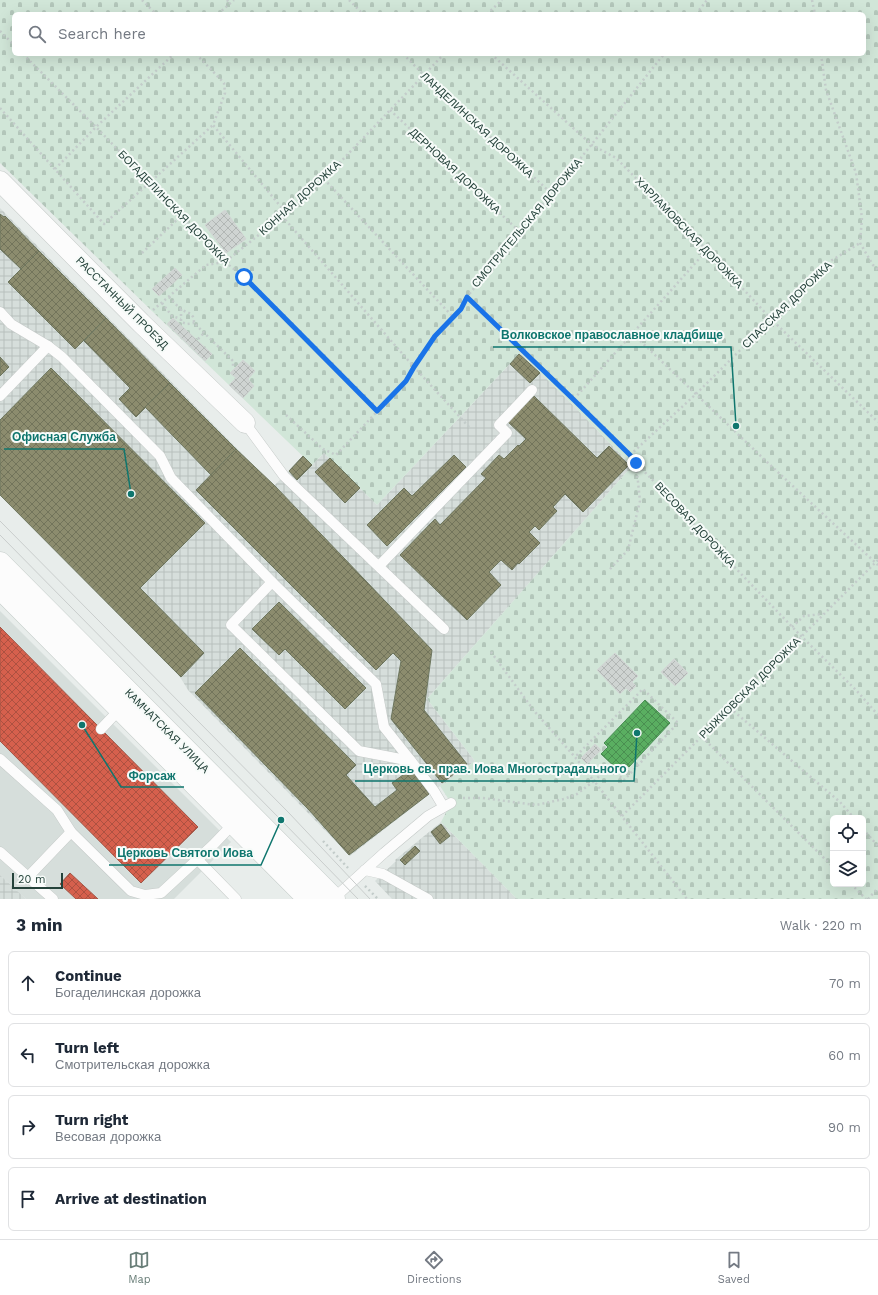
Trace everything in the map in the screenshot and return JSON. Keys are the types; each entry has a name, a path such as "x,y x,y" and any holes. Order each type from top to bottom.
{"main road":[{"name":"КАМЧАТСКАЯ УЛИЦА","path":"0,563 240,817 309,899"},
{"name":"КАМЧАТСКАЯ УЛИЦА","path":"0,588 120,709 334,899"}],"street":[{"name":"РАССТАННЫЙ ПРОЕЗД","path":"0,181 141,323 245,423"}],"lane":[{"path":"0,312 11,324 48,346 62,357 160,456 171,478 272,582 376,684 384,727 434,791 447,804 428,816 365,870 334,899"},
{"path":"0,396 48,346"},
{"path":"379,566 507,433 499,425 532,390"},
{"path":"245,423 284,476 444,629"},
{"path":"272,582 231,625 359,751 411,761"},
{"path":"101,729 120,709"},
{"path":"0,758 57,810 71,832 131,891 145,895 161,893 240,817"},
{"path":"28,877 71,832"},
{"path":"0,852 52,899"},
{"path":"197,859 236,899"},
{"path":"365,870 383,874 428,899"}],"path":[{"path":"142,0 154,12"},
{"path":"227,0 230,4"},
{"path":"220,12 234,0"},
{"path":"349,0 361,12"},
{"path":"488,12 502,0"},
{"path":"698,12 707,0"},
{"path":"812,0 815,12"},
{"path":"0,31 12,43"},
{"name":"БОГАДЕЛИНСКАЯ ДОРОЖКА","path":"25,56 150,182 225,262 244,277 377,411"},
{"path":"55,169 96,127 172,56"},
{"path":"0,108 104,224 213,125 225,93 224,83 198,56"},
{"name":"ЛАНДЕЛИНСКАЯ ДОРОЖКА","path":"405,56 552,194"},
{"name":"КОННАЯ ДОРОЖКА","path":"141,323 152,311 206,265 225,262 286,213 324,179 442,56"},
{"name":"ХАРЛАМОВСКАЯ ДОРОЖКА","path":"493,56 592,145 616,158 707,250 771,319 878,422"},
{"name":"СМОТРИТЕЛЬСКАЯ ДОРОЖКА","path":"286,415 322,449 336,455 406,381 435,336 461,309 467,297 519,231 552,194 662,56"},
{"path":"821,56 826,90 856,173 862,218 860,243 873,265 878,270"},
{"name":"ДЕРНОВАЯ ДОРОЖКА","path":"390,110 519,231"},
{"path":"213,125 286,213"},
{"path":"324,179 453,317"},
{"path":"142,253 181,216"},
{"path":"282,216 414,367 470,428"},
{"name":"СПАССКАЯ ДОРОЖКА","path":"630,455 696,394 829,262 860,243"},
{"path":"574,400 707,250"},
{"path":"169,297 181,309 190,313 194,319 194,323 233,361 233,367"},
{"name":"ВЕСОВАЯ ДОРОЖКА","path":"467,297 630,455 792,627 856,691 878,716"},
{"path":"162,303 172,316 181,319 181,322 187,324 194,323"},
{"path":"181,309 181,319"},
{"path":"198,339 204,333"},
{"path":"633,334 767,462 877,563"},
{"path":"610,569 628,550 640,501 636,463"},
{"name":"РЫЖКОВСКАЯ ДОРОЖКА","path":"622,816 801,636 877,563"},
{"path":"792,627 804,616 824,614"},
{"path":"491,652 535,712 575,757 687,899"},
{"path":"447,804 465,797 536,805 564,799 577,794 609,767 624,780 678,723 644,688 575,757"},
{"path":"730,708 840,802 851,815"},
{"path":"702,737 830,864"},
{"path":"866,832 878,846"},
{"path":"854,887 867,899 878,888"}],"shaded area":[{"path":"0,208 274,486 303,456 312,465 324,453 377,505 520,353 632,466 427,699 475,761 440,786 350,856 188,690 180,677 0,495"},
{"path":"0,611 231,842 174,899 26,899 0,875"},
{"path":"441,822 517,899 392,899 375,881 396,861 395,860"},
{"path":"0,875 26,899 0,899"}],"green space":[{"path":"0,0 878,0 878,899 517,899 441,822 451,803 440,786 475,761 427,699 632,466 520,353 377,505 324,453 312,465 0,163"}],"building: Shops":[{"path":"0,627 198,827 141,883 0,741"},
{"path":"70,873 98,899 76,899 60,884"}],"building: Public":[{"path":"645,700 670,723 629,767 624,763 618,770 601,754 608,747 604,743"}],"building: Industry":[{"path":"0,214 4,217 5,216 39,251 21,269 0,249"},
{"path":"39,251 106,318 75,349 8,282"},
{"path":"106,318 170,383 136,417 119,399 130,388 84,341"},
{"path":"519,354 540,373 530,383 510,364"},
{"path":"0,357 9,367 0,376"},
{"path":"51,368 205,523 140,588 204,653 181,677 0,495 0,420"},
{"path":"170,383 236,449 211,475 145,407"},
{"path":"534,396 597,458 609,446 629,465 583,512 565,494 553,507 557,511 539,530 535,526 529,532 540,543 512,570 501,560 489,572 501,585 467,620 400,555 435,519 440,525 486,478 481,474 499,455 504,459 526,439 508,422"},
{"path":"236,449 275,486 432,650 424,710 467,764 442,783 391,719 401,661 393,653 376,670 196,490"},
{"path":"454,455 466,467 387,546 367,525 404,488 412,496"},
{"path":"303,456 312,465 297,480 289,471"},
{"path":"330,458 360,488 345,503 315,472"},
{"path":"279,602 366,688 345,709 285,649 279,655 252,629"},
{"path":"240,648 356,765 346,775 375,807 397,790 392,783 411,769 429,794 349,855 309,810 195,693"},
{"path":"441,824 450,836 440,844 431,832"},
{"path":"415,846 420,851 405,865 400,860"}],"building: Other":[{"path":"225,210 246,239 226,253 205,225"},
{"path":"175,268 182,275 159,296 152,289"},
{"path":"173,318 212,354 205,361 167,324"},
{"path":"243,360 255,371 248,379 254,386 243,398 229,385 236,378 230,373"},
{"path":"615,653 638,676 632,682 636,686 630,692 626,688 620,694 597,670"},
{"path":"674,659 688,673 675,686 661,672"},
{"path":"595,744 601,750 587,764 581,758"}],"tram line":[{"path":"0,521 289,813 370,899"},
{"path":"0,535 358,899"}],"place":[{"name":"Волковское православное кладбище","path":"736,426"},
{"name":"Офисная Служба","path":"131,494"},
{"name":"Форсаж","path":"82,725"},
{"name":"Церковь св. прав. Иова Многострадального","path":"637,733"},
{"name":"Церковь Святого Иова","path":"281,820"}],"route":[{"path":"244,277 377,411 406,381 435,336 461,309 467,297 630,455 636,463"}]}
